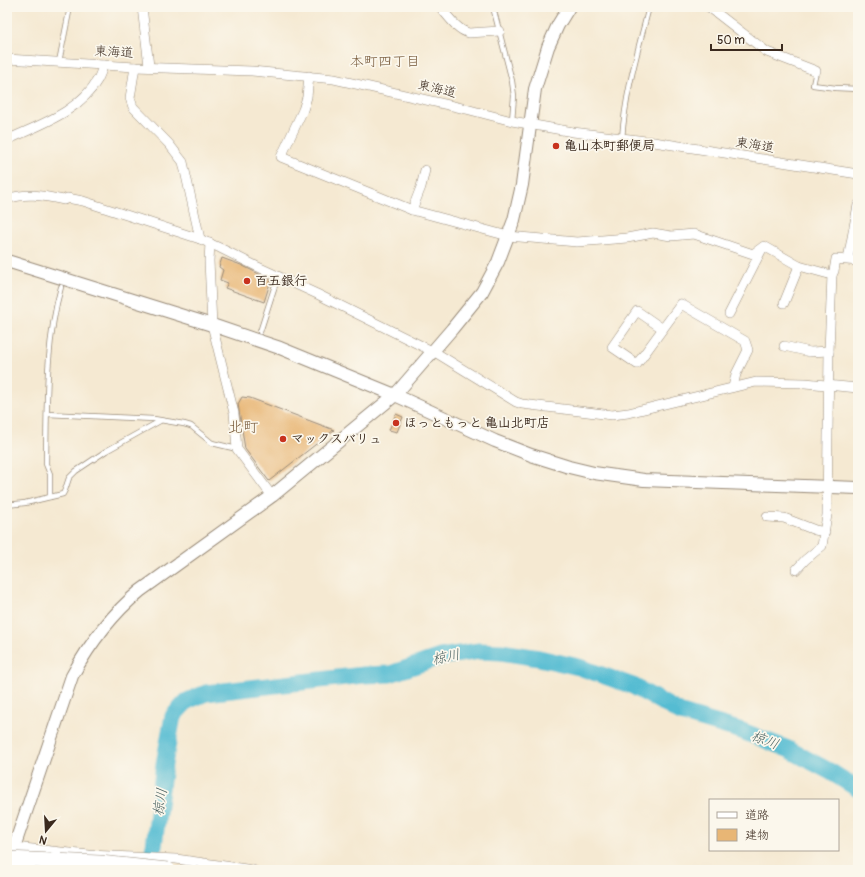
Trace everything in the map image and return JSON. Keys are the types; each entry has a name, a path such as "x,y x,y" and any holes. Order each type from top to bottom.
{"highway":[{"path":"9,851 100,864 167,865"}],"street":[{"path":"142,7 149,66"},
{"path":"440,7 459,28 465,32 500,31"},
{"path":"7,868 9,851 72,676 98,634 122,607 140,591 272,496 395,395 482,292 498,262 519,202 535,89 551,42 569,7"},
{"path":"709,7 767,52 816,71"},
{"name":"東海道","path":"7,59 135,67 149,66 252,71 334,79 512,121 573,132 654,142 858,174"},
{"path":"7,140 66,111 79,102 98,79 104,65"},
{"path":"135,67 130,98 133,107 169,144 183,162 200,239"},
{"path":"309,76 307,96 303,110 281,157 412,210 508,236 576,242 627,238 653,233 671,236 694,234 753,254 764,246"},
{"path":"412,210 421,187 425,170"},
{"path":"7,199 17,196 31,195 64,200 67,198 200,239 330,300 432,351 516,402 522,404 612,415 628,413 756,382 829,385 858,388"},
{"path":"848,259 858,206"},
{"path":"210,243 209,261 212,325 234,412 237,449 272,496"},
{"path":"764,246 799,266 832,275"},
{"path":"729,314 764,246"},
{"path":"796,570 805,560 822,546 828,515 829,351 832,275 836,259 858,261"},
{"path":"7,261 212,325 280,348 395,395 531,455 594,473 644,480 858,488"},
{"path":"784,303 799,266"},
{"path":"663,329 637,311 612,347 637,364 663,329 681,304 745,341 748,350 736,374 733,387"},
{"path":"784,346 810,352 829,351"},
{"path":"767,517 784,518 815,530 825,532"},
{"path":"9,851 141,857 167,865 176,859 253,870"}],"lane":[{"path":"59,62 70,7"},
{"path":"493,7 512,81 514,96 512,121"},
{"path":"622,139 624,118 633,72 649,7"},
{"path":"816,71 813,85 858,89"},
{"path":"260,332 278,276"},
{"path":"50,497 50,474 46,464 49,364 55,309 61,288"},
{"path":"47,414 154,419 191,426 212,442 237,449"},
{"path":"7,505 25,503 63,494 68,478 76,471 160,421"}],"building":[{"name":"百五銀行","path":"222,258 241,265 271,280 264,302 225,288 228,283 220,280 223,270 219,267"},
{"name":"マックスバリュ","path":"242,397 250,398 334,430 269,481 245,449 238,404"},
{"name":"ほっともっと 亀山北町店","path":"396,414 403,417 397,432 389,430"}],"waterway":[{"name":"椋川","path":"149,870 154,846 164,764 173,716 187,701 206,693 364,675 390,674 440,657 479,651 501,652 539,658 579,667 633,686 681,713 742,731 788,749 831,772 858,789"}],"place":[{"name":"亀山本町郵便局","path":"556,146"},
{"name":"百五銀行","path":"247,281"},
{"name":"ほっともっと 亀山北町店","path":"396,423"},
{"name":"マックスバリュ","path":"283,439"}],"district":[{"name":"本町四丁目","path":"385,61"},
{"name":"北町","path":"243,427"}]}
